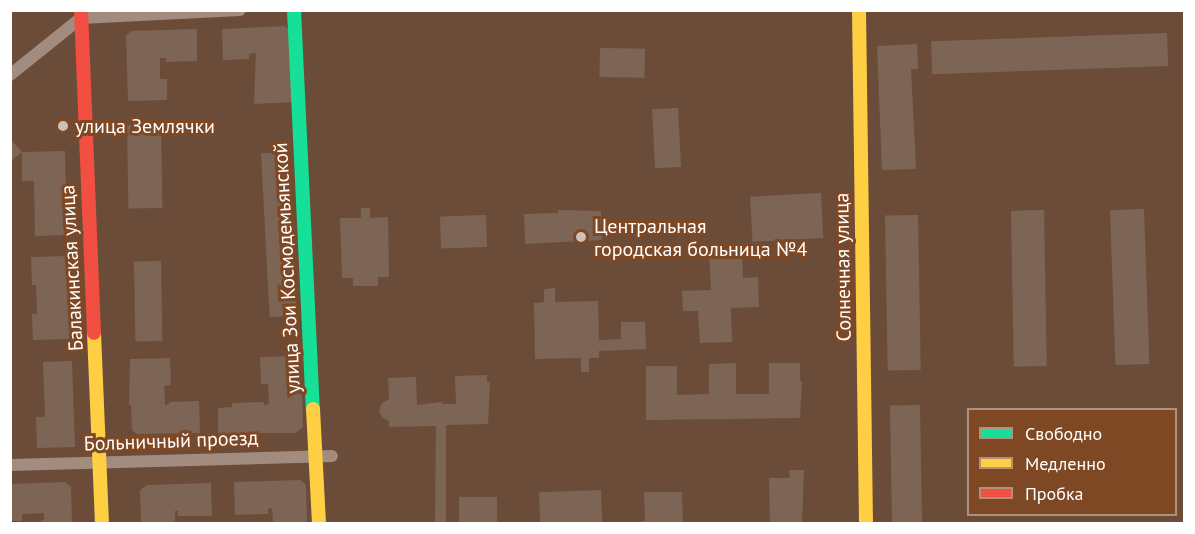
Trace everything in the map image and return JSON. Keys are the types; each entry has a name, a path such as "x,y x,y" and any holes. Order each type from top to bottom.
{"street":[{"path":"10,75 81,14 240,10"},
{"name":"улица Зои Космодемьянской","path":"294,10 319,524"},
{"name":"Солнечная улица","path":"859,10 866,524"},
{"name":"Балакинская улица","path":"81,14 102,524"},
{"name":"Больничный проезд","path":"10,465 332,456"}],"building":[{"path":"285,26 291,31 293,102 254,104 256,53 249,54 249,59 223,60 222,29"},
{"path":"197,29 197,61 166,62 166,58 160,58 160,79 167,79 167,100 128,101 126,36 131,31"},
{"path":"1167,33 1168,66 932,74 931,41"},
{"path":"917,44 918,69 911,69 916,169 882,170 877,46"},
{"path":"600,48 645,49 644,78 599,77"},
{"path":"678,108 681,167 655,168 652,109"},
{"path":"161,125 162,208 128,209 127,126"},
{"path":"10,139 22,152 10,162"},
{"path":"65,151 67,235 35,236 34,181 22,181 22,152"},
{"path":"288,152 297,316 270,317 261,153"},
{"path":"821,193 823,238 752,242 750,197"},
{"path":"361,208 370,208 370,218 388,217 389,277 378,277 378,286 353,286 353,278 342,278 340,218 361,218"},
{"path":"1144,209 1149,364 1115,365 1110,210"},
{"path":"558,210 601,211 602,240 525,244 524,214 558,213"},
{"path":"1044,210 1047,366 1014,367 1011,211"},
{"path":"486,215 487,247 441,249 440,217"},
{"path":"918,215 921,370 888,371 885,216"},
{"path":"742,250 743,278 758,277 759,307 731,308 732,342 700,343 698,311 683,311 682,291 711,290 709,252"},
{"path":"68,256 70,339 33,340 32,314 37,314 36,285 32,285 31,257"},
{"path":"134,261 161,261 162,341 135,341"},
{"path":"555,288 555,302 598,301 599,340 621,339 621,322 645,322 646,349 599,351 599,358 589,358 589,372 581,372 581,358 535,359 534,303 544,302 544,289"},
{"path":"301,356 303,427 296,433 218,433 218,408 232,407 232,403 264,402 264,405 269,404 268,384 261,384 260,357"},
{"path":"170,358 171,385 164,386 165,405 169,402 199,401 200,433 137,434 132,430 131,405 129,405 130,359"},
{"path":"72,361 75,447 37,448 36,417 45,417 43,362"},
{"path":"736,363 736,394 769,394 769,363 800,363 800,381 802,381 800,418 646,420 646,366 677,366 677,395 709,394 709,364"},
{"path":"487,375 487,382 490,382 488,424 446,425 446,524 435,524 436,426 389,427 389,421 379,412 381,404 389,399 388,378 416,377 417,405 442,402 442,404 456,404 455,376"},
{"path":"920,405 922,524 892,524 890,406"},
{"path":"789,470 804,470 802,524 770,524 769,478 790,478"},
{"path":"301,480 306,485 307,524 273,524 272,508 268,509 268,514 235,515 234,482"},
{"path":"65,482 71,487 72,524 41,524 41,520 44,520 44,513 22,514 22,521 10,521 10,484"},
{"path":"211,483 212,516 178,516 178,511 175,511 175,524 141,524 140,490 147,485"},
{"path":"601,490 602,524 540,524 539,492"},
{"path":"644,492 682,492 683,524 622,524 645,521"},
{"path":"459,497 497,497 497,524 459,524"}],"traffic: fast":[{"path":"294,10 313,409"}],"traffic: slow":[{"path":"859,10 866,524"},
{"path":"94,333 102,524"},
{"path":"313,409 319,524"}],"traffic: jam":[{"path":"81,10 94,333"}],"place":[{"name":"улица Землячки","path":"63,126"},
{"name":"Центральная городская больница №4","path":"581,237"}]}
